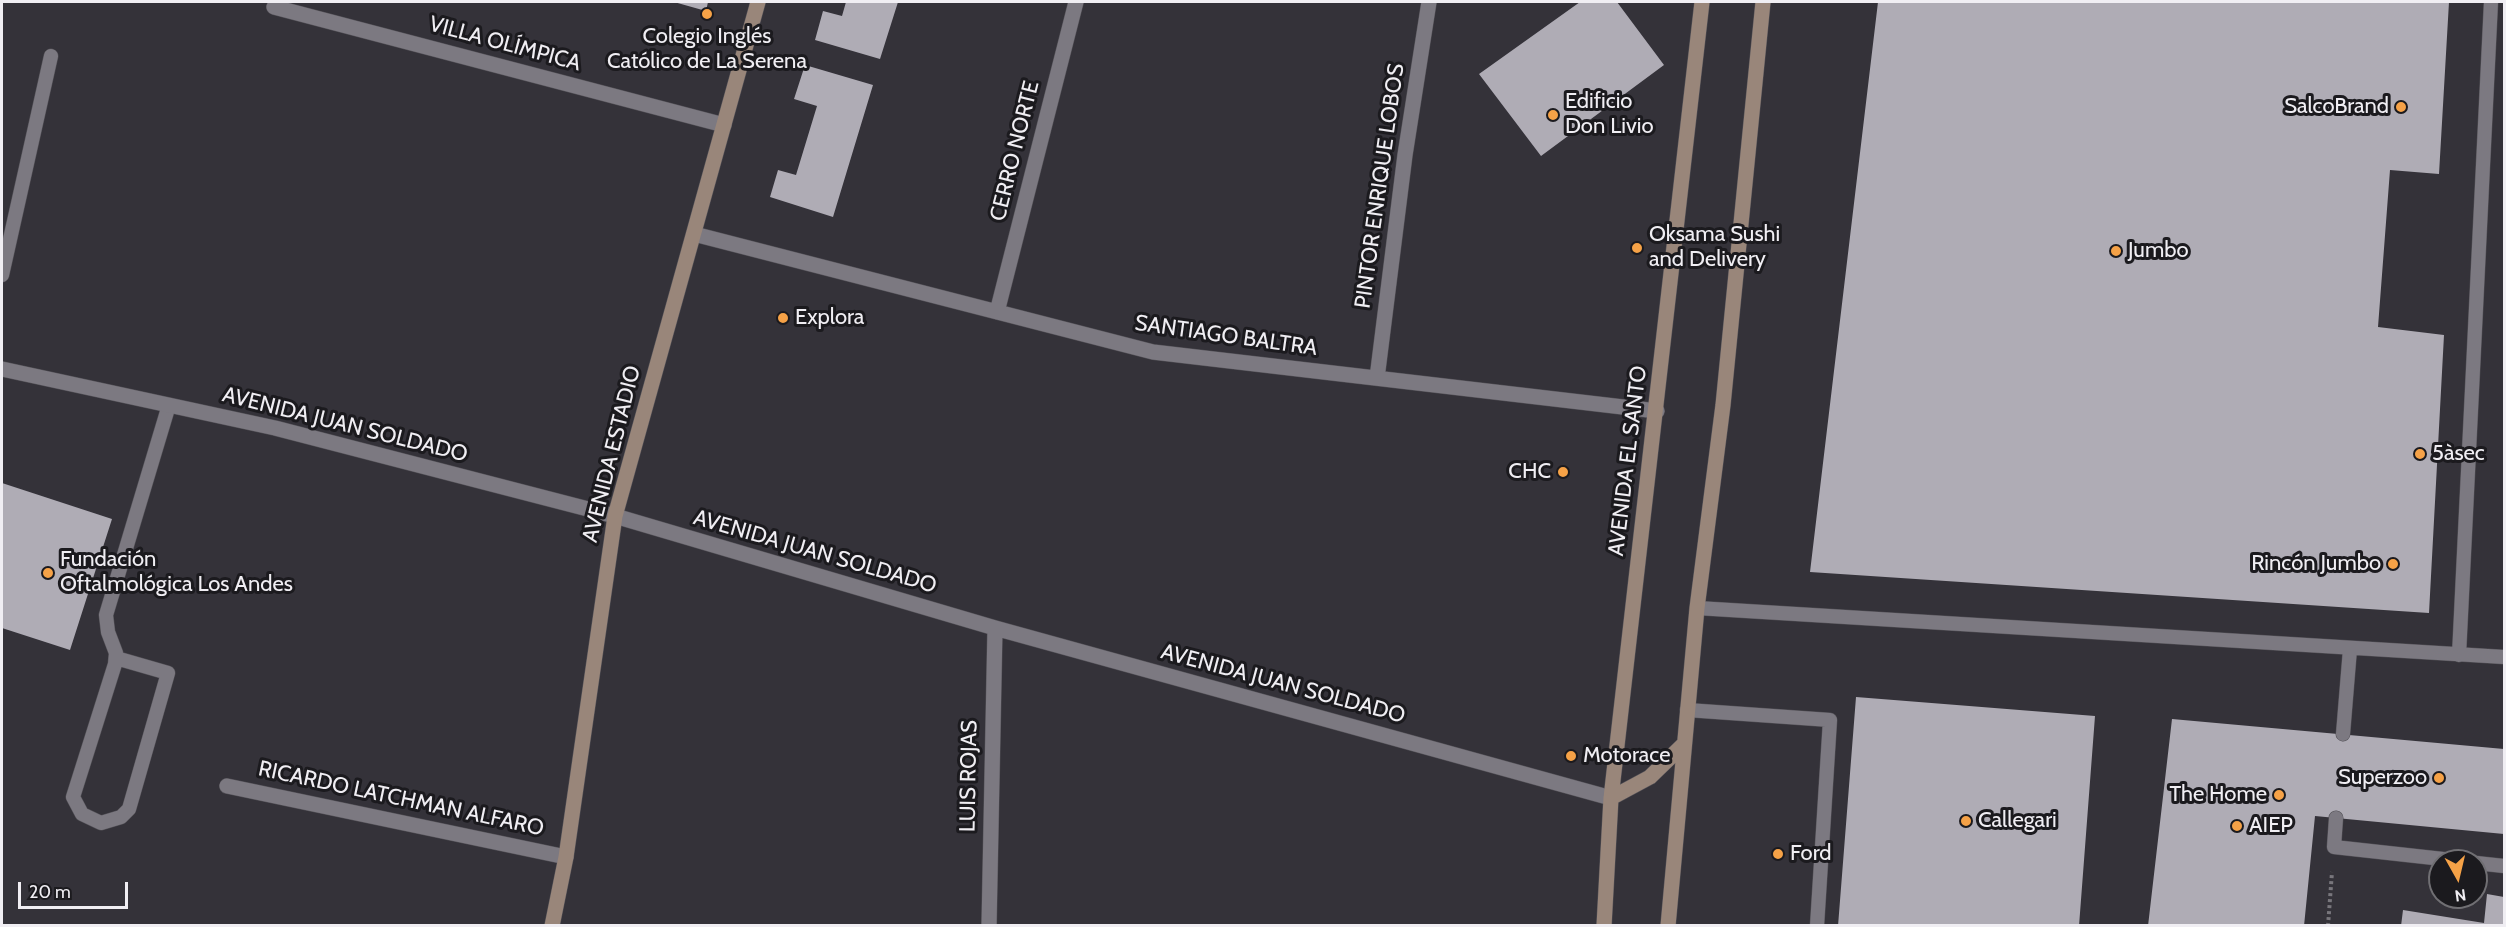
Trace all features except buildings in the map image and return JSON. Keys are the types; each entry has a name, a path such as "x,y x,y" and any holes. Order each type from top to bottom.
{"main road":[{"name":"AVENIDA ESTADIO","path":"552,926 566,857 615,516 758,2"},
{"name":"AVENIDA EL SANTO","path":"1604,926 1611,798 1702,2"},
{"path":"1668,926 1697,608 1723,405 1762,2"},
{"path":"1611,798 1650,777 1684,744"}],"street":[{"name":"CERRO NORTE","path":"998,312 1076,2"},
{"name":"PINTOR ENRIQUE LOBOS","path":"1377,378 1405,155 1429,2"},
{"name":"VILLA OLÍMPICA","path":"274,7 724,124"},
{"name":"SANTIAGO BALTRA","path":"694,234 1153,352 1657,411"},
{"name":"AVENIDA JUAN SOLDADO","path":"2,369 275,428 615,516 995,628 1611,798"},
{"name":"LUIS ROJAS","path":"988,926 995,628"},
{"name":"RICARDO LATCHMAN ALFARO","path":"226,786 566,857"}],"lane":[{"path":"2459,655 2491,8 2505,15"},
{"path":"2,275 51,56"},
{"path":"116,658 168,673 129,809 121,817 101,822 82,814 73,796 116,658 106,615 169,405"},
{"path":"1697,608 2505,657"},
{"path":"2343,734 2350,649"},
{"path":"1687,710 1830,720 1817,926"},
{"path":"2336,818 2334,847 2428,857"},
{"path":"2488,864 2505,866"}],"path":[{"path":"2328,926 2334,847"}],"place":[{"name":"Colegio Inglés Católico de La Serena","path":"707,14"},
{"name":"SalcoBrand","path":"2401,107"},
{"name":"Edificio Don Livio","path":"1553,115"},
{"name":"Oksama Sushi and Delivery","path":"1637,248"},
{"name":"Jumbo","path":"2116,251"},
{"name":"Explora","path":"783,318"},
{"name":"5àsec","path":"2420,454"},
{"name":"CHC","path":"1563,472"},
{"name":"Rincón Jumbo","path":"2393,564"},
{"name":"Fundación Oftalmológica Los Andes","path":"48,573"},
{"name":"Motorace","path":"1571,756"},
{"name":"Superzoo","path":"2439,778"},
{"name":"The Home","path":"2279,795"},
{"name":"Callegari","path":"1966,821"},
{"name":"AIEP","path":"2237,826"},
{"name":"Ford","path":"1778,854"}]}
